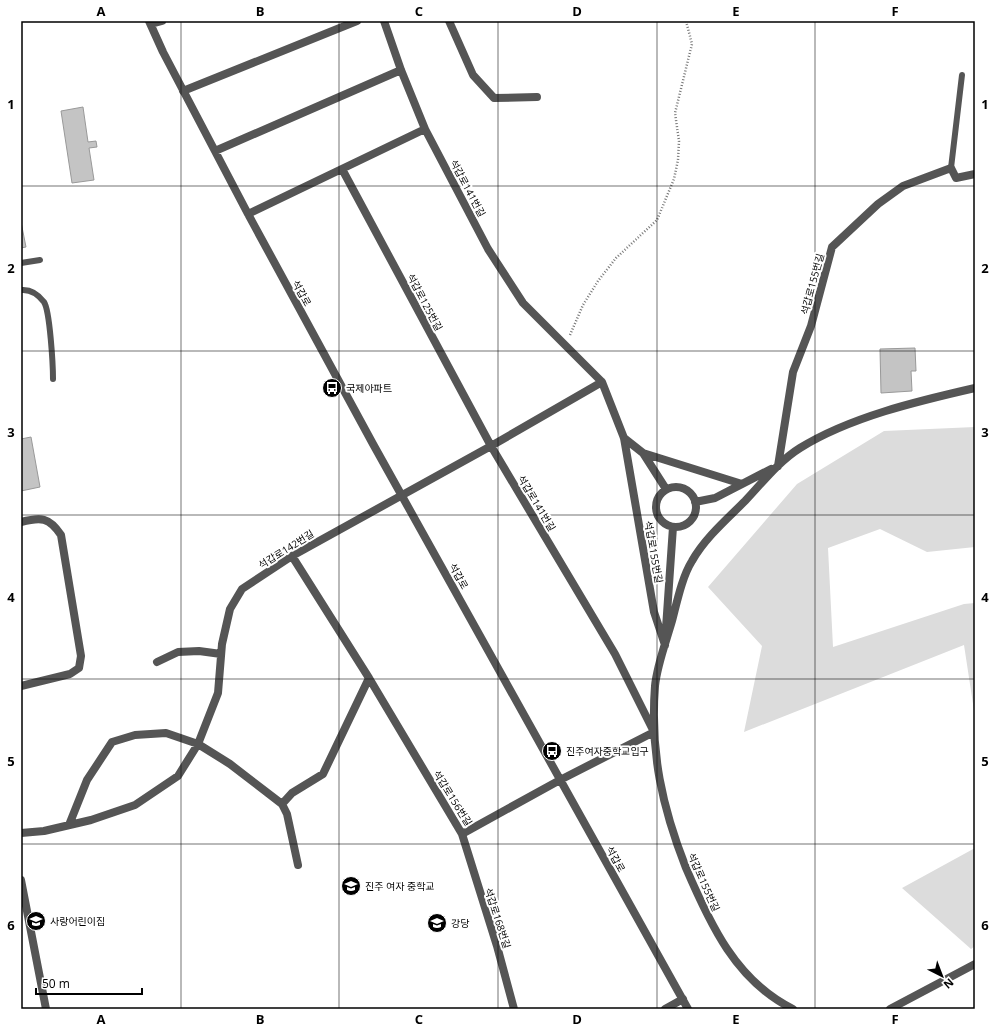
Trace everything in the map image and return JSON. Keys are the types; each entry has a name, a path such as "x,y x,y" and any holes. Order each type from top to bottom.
{"street":[{"name":"석갑로","path":"162,21 150,23 183,91 248,214 402,495 688,1009"},
{"path":"183,91 357,21"},
{"name":"석갑로141번길","path":"384,21 401,70 425,128 488,249 523,303 602,382 624,438"},
{"path":"450,21 473,74 494,98 537,97"},
{"path":"215,151 401,70"},
{"path":"248,214 425,128"},
{"path":"952,168 956,178 975,174"},
{"name":"석갑로155번길","path":"778,466 793,372 811,326 832,247 878,204 903,186 952,168"},
{"name":"석갑로125번길","path":"342,169 492,446"},
{"path":"402,495 492,446 602,382"},
{"name":"석갑로155번길","path":"793,1009 768,995 734,960 715,929 676,843 660,790 654,732 655,684 665,645 691,561 709,538 778,466 799,448 832,432 882,412 975,388"},
{"path":"624,438 643,453 666,490"},
{"name":"석갑로155번길","path":"624,438 654,612 665,645"},
{"name":"석갑로141번길","path":"492,446 554,551"},
{"path":"643,453 742,484"},
{"path":"695,502 714,498 778,466"},
{"path":"678,487 684,488 693,497 695,502 695,513 684,525 673,527 662,522 656,511 658,499 666,490 678,487"},
{"name":"석갑로142번길","path":"21,833 91,820 135,805 178,776 198,744 218,693 221,654 230,608 242,589 292,556 402,495"},
{"path":"21,522 38,518 53,523 61,535 81,656 79,668 70,674 21,686"},
{"path":"665,645 673,527"},
{"name":"석갑로155번길","path":"554,551 615,654 654,732"},
{"name":"석갑로156번길","path":"292,556 370,678 462,834 560,780"},
{"path":"157,662 178,652 199,651 221,654"},
{"path":"282,804 292,793 324,774 370,678"},
{"path":"560,780 654,732"},
{"path":"69,825 87,780 112,742 135,735 166,733 198,744 230,764 282,804 287,814 298,865"},
{"name":"석갑로168번길","path":"462,834 497,946 514,1009"},
{"path":"21,880 46,1009"},
{"path":"890,1009 975,964"},
{"path":"666,1009 683,999"}],"lane":[{"path":"952,168 962,75"},
{"path":"21,263 40,260"},
{"path":"21,290 28,289 37,294 45,304 53,358 53,379"}],"path":[{"path":"565,344 582,305 598,281 616,258 657,220 674,179 678,160 679,141 675,114 692,44 686,21"}],"shaded area":[{"path":"975,427 975,547 927,552 880,529 828,548 833,647 964,604 975,603 975,717 964,645 744,732 762,646 708,587 797,484 884,431"},
{"path":"975,848 975,946 971,949 902,888"}],"building":[{"path":"83,107 88,142 96,141 97,147 89,148 94,180 72,183 61,111"},
{"path":"21,222 26,247 21,248"},
{"path":"915,348 916,371 911,371 912,391 881,393 880,349"},
{"path":"31,437 40,487 21,491 21,439"}],"place":[{"name":"국제아파트","path":"332,388"},
{"name":"진주여자중학교입구","path":"552,751"},
{"name":"진주 여자 중학교","path":"351,886"},
{"name":"사랑어린이집","path":"36,921"},
{"name":"강당","path":"437,923"}]}
